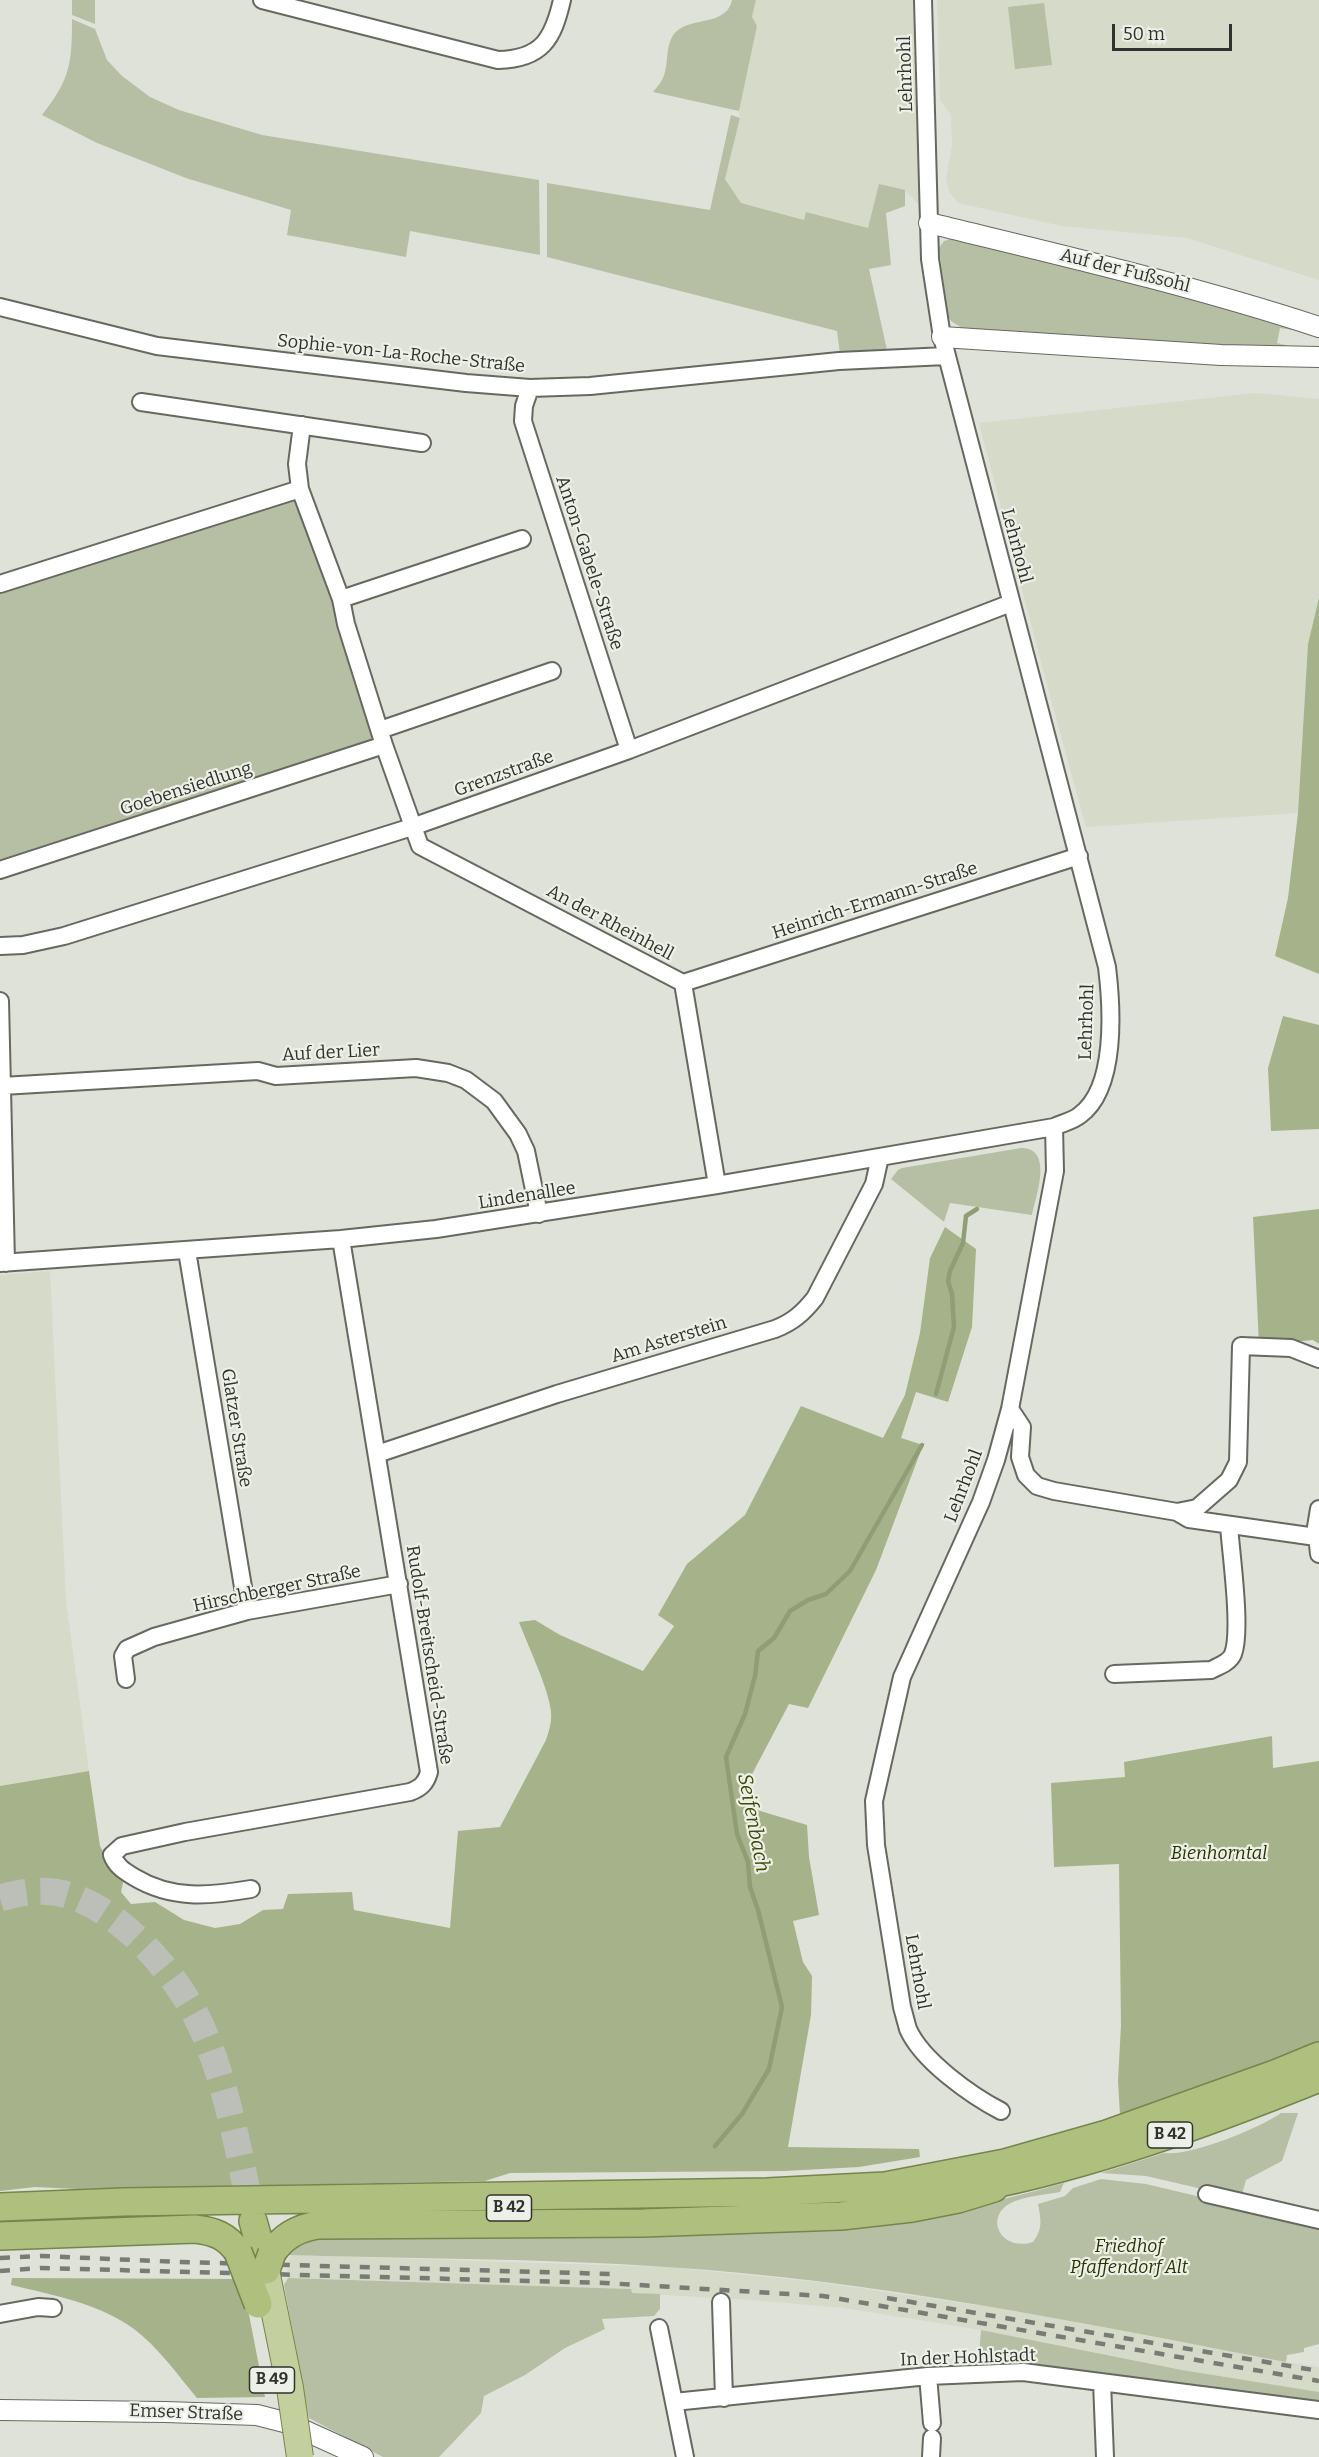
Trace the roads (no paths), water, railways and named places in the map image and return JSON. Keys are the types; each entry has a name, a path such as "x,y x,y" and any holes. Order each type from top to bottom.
{"highway":[{"name":"B 42","path":"0,2207 557,2194 767,2192 885,2186 952,2175 1005,2163 1107,2134 1275,2074 1319,2055"},
{"name":"B 42","path":"0,2221 110,2214 785,2204 926,2195 1017,2180 1280,2103 1319,2078"},
{"path":"0,2236 195,2229 217,2233 257,2256 289,2235 303,2228 318,2225 644,2223 841,2216 934,2204 1017,2180"},
{"path":"0,2190 52,2204"},
{"name":"B 49","path":"247,2222 257,2256 258,2304"}],"main road":[{"name":"B 49","path":"257,2256 290,2388 300,2457"},
{"name":"B 49","path":"258,2304 284,2457"}],"street":[{"path":"262,0 498,60 529,55 544,44 556,22 562,0"},
{"name":"Lehrhohl","path":"923,0 929,223 935,298 944,347 1104,952 1109,983 1109,1044 1103,1078 1089,1105 1080,1116 1054,1127 1055,1171 1010,1409 996,1460 981,1502 902,1677 874,1801 876,1845 902,2007 909,2031 924,2052 968,2093 1001,2111"},
{"name":"Auf der Fußsohl","path":"929,223 1226,297 1319,327"},
{"name":"Sophie-von-La-Roche-Straße","path":"0,308 157,346 466,383 530,388 590,386 839,361 944,347"},
{"path":"944,347 1319,357"},
{"name":"Anton-Gabele-Straße","path":"530,388 524,406 523,421 629,750"},
{"path":"141,402 422,443"},
{"path":"302,425 297,464 300,489 341,599 346,624 412,827"},
{"path":"0,584 300,489"},
{"path":"341,599 522,539"},
{"name":"Grenzstraße","path":"0,946 23,945 64,936 412,827 629,750 1011,603"},
{"name":"Goebensiedlung","path":"0,870 382,738 552,671"},
{"name":"An der Rheinhell","path":"412,827 420,846 683,983 717,1185"},
{"name":"Heinrich-Ermann-Straße","path":"683,983 1079,856"},
{"path":"0,1001 3,1263"},
{"name":"Auf der Lier","path":"2,1086 258,1071 276,1076 416,1068 448,1073 480,1088 507,1116 526,1151 539,1214"},
{"name":"Lindenallee","path":"3,1263 340,1239 436,1229 717,1185 1054,1127"},
{"name":"Am Asterstein","path":"377,1454 557,1394 775,1329 791,1322 815,1298 874,1184 880,1157"},
{"name":"Rudolf-Breitscheid-Straße","path":"250,1889 207,1896 188,1896 162,1890 123,1870 112,1855 118,1847 148,1840 259,1817 410,1792 420,1788 427,1780 429,1772 340,1239"},
{"name":"Glatzer Straße","path":"187,1251 247,1611"},
{"path":"1177,1512 1197,1508 1228,1480 1238,1462 1241,1346 1291,1348 1319,1359"},
{"path":"1010,1409 1022,1426 1020,1457 1026,1475 1037,1486 1054,1491 1177,1512 1189,1519 1316,1537"},
{"path":"1319,1509 1316,1537 1319,1554"},
{"path":"1114,1674 1211,1670 1233,1656 1237,1636 1229,1526"},
{"name":"Hirschberger Straße","path":"126,1679 123,1656 127,1649 154,1636 247,1611 399,1584"},
{"path":"1207,2194 1319,2220"},
{"path":"721,2302 724,2398"},
{"path":"0,2313 38,2307 53,2308"},
{"path":"659,2328 685,2457"},
{"name":"In der Hohlstadt","path":"674,2403 928,2376 1023,2372 1319,2410"},
{"path":"928,2376 932,2430 931,2457"},
{"path":"1102,2382 1105,2457"},
{"name":"Emser Straße","path":"0,2410 159,2411 257,2415 288,2423 363,2457"}],"waterway":[{"name":"Seifenbach","path":"936,1394 954,1327 952,1294 948,1281 950,1271 963,1243 966,1216 977,1209"},
{"name":"Seifenbach","path":"715,2146 742,2114 769,2069 782,2007 758,1910 750,1887 748,1862 737,1834 726,1757 745,1714 755,1676 758,1651 774,1638 790,1611 808,1600 826,1594 850,1571 922,1445"}],"tunnel":[{"path":"0,1898 42,1891 68,1895 89,1903 130,1932 167,1972 195,2014 221,2080 253,2221"}],"railway":[{"path":"0,2258 42,2256 612,2274"},
{"path":"0,2271 40,2268 605,2283 823,2296 1319,2381"},
{"path":"887,2298 1319,2371"}],"park label":[{"name":"Bienhorntal","path":"1219,1854"},
{"name":"Friedhof Pfaffendorf Alt","path":"1129,2257"}]}
